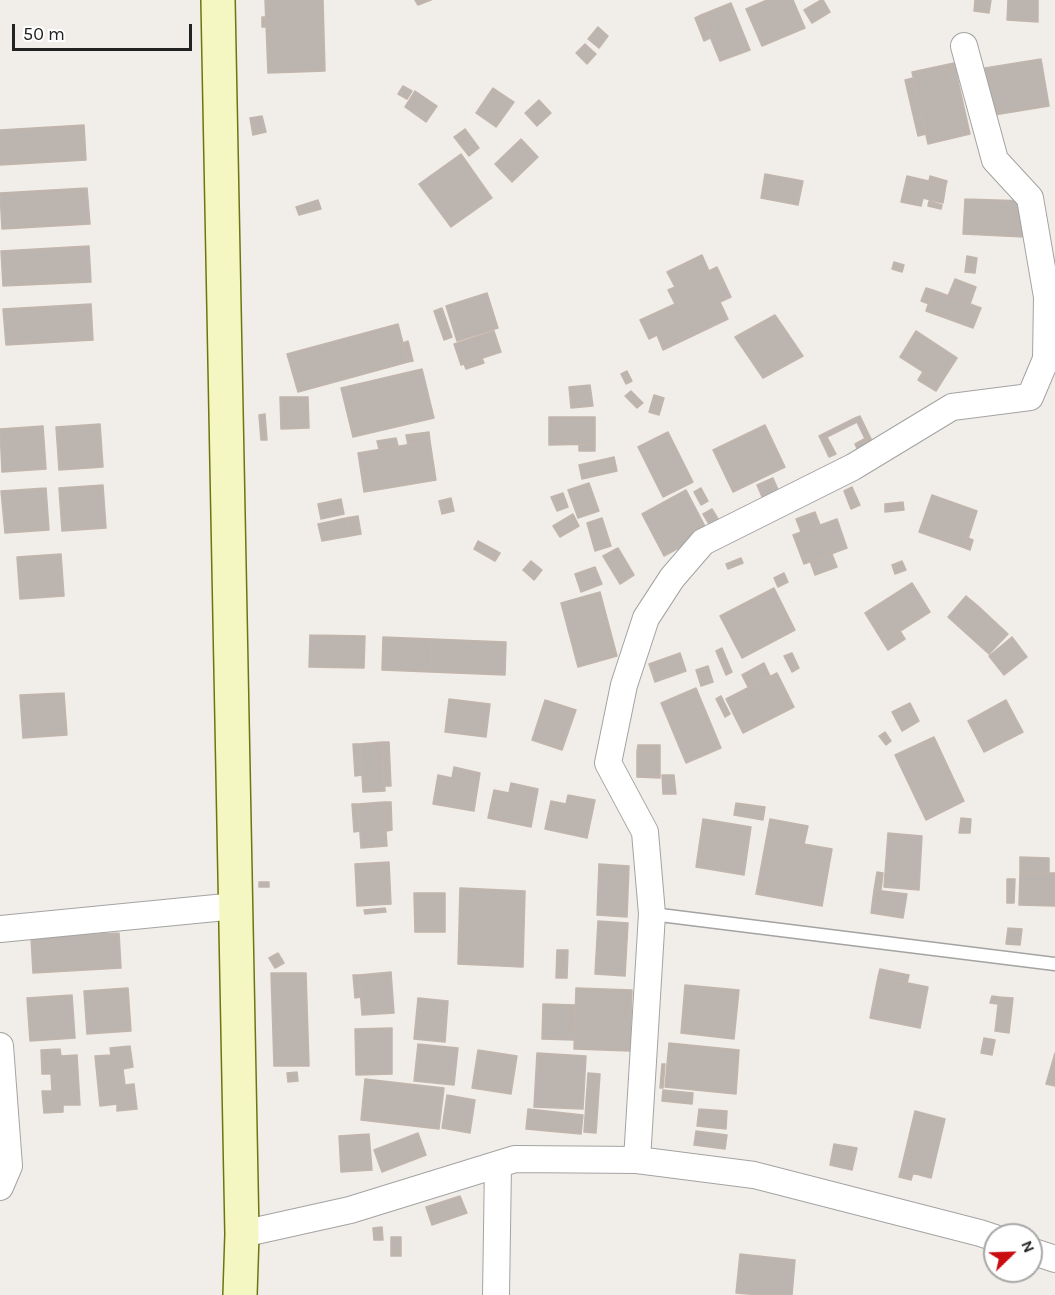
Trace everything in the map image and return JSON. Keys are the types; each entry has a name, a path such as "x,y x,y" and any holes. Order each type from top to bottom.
{"street":[{"path":"218,0 242,1234 240,1295"},
{"path":"637,1160 652,914 645,832 608,763 624,685 646,618 672,578 703,542 853,467 952,407 1030,397 1047,359 1047,297 1030,198 995,160 964,46"},
{"path":"0,929 236,906"},
{"path":"0,1047 9,1166 0,1187"},
{"path":"242,1234 350,1210 515,1159 637,1160 754,1175 983,1234"},
{"path":"496,1295 498,1165"}],"lane":[{"path":"652,914 1055,964"}],"building":[{"path":"265,0 323,0 325,71 268,73"},
{"path":"415,0 431,0 418,5"},
{"path":"767,0 793,0 805,28 762,46 746,9"},
{"path":"821,0 830,12 812,23 804,10"},
{"path":"975,0 991,0 989,13 974,11"},
{"path":"1008,0 1038,0 1038,22 1007,20"},
{"path":"731,3 750,50 720,61 701,15"},
{"path":"701,15 710,38 704,41 695,18"},
{"path":"262,17 266,17 266,27 262,27"},
{"path":"598,27 608,36 599,48 588,39"},
{"path":"585,44 596,54 587,64 576,53"},
{"path":"1041,59 1049,106 994,115 985,68"},
{"path":"954,63 970,134 928,144 912,72"},
{"path":"913,78 926,134 918,136 905,80"},
{"path":"403,86 412,91 407,99 398,94"},
{"path":"493,88 514,102 496,127 476,113"},
{"path":"415,91 437,106 426,122 405,107"},
{"path":"539,100 551,113 537,126 525,113"},
{"path":"262,116 266,132 253,135 250,118"},
{"path":"84,125 86,160 0,165 0,130"},
{"path":"465,129 479,148 469,156 454,137"},
{"path":"521,139 538,157 512,182 495,164"},
{"path":"461,154 492,198 451,227 419,184"},
{"path":"765,174 803,181 798,205 761,198"},
{"path":"907,176 946,185 943,203 903,193"},
{"path":"930,176 947,181 946,185 929,181"},
{"path":"87,188 90,224 2,229 0,193"},
{"path":"903,193 923,198 921,206 901,202"},
{"path":"965,199 1027,201 1025,237 963,234"},
{"path":"318,200 321,209 299,215 296,207"},
{"path":"929,201 942,205 941,209 928,206"},
{"path":"89,246 91,282 3,286 1,251"},
{"path":"702,255 709,271 717,267 731,297 720,302 728,319 663,350 657,335 649,339 640,320 675,304 668,290 675,287 667,272"},
{"path":"967,256 977,258 975,273 965,272"},
{"path":"894,262 904,265 902,272 892,269"},
{"path":"955,279 976,287 970,304 948,296"},
{"path":"926,288 933,290 929,304 921,301"},
{"path":"933,290 981,308 973,328 926,311"},
{"path":"487,293 498,328 457,341 446,306"},
{"path":"91,304 93,340 6,345 3,309"},
{"path":"442,308 452,337 444,340 434,311"},
{"path":"775,315 803,356 763,378 735,337"},
{"path":"398,324 408,362 298,392 287,354"},
{"path":"494,331 501,352 461,365 454,344"},
{"path":"916,331 957,358 941,383 900,357"},
{"path":"408,341 413,361 408,362 403,343"},
{"path":"482,358 484,363 466,369 464,364"},
{"path":"422,369 434,418 353,437 341,388"},
{"path":"627,371 632,381 626,384 621,374"},
{"path":"923,372 941,383 936,391 918,380"},
{"path":"590,385 593,406 571,408 569,387"},
{"path":"631,391 643,403 637,408 625,396"},
{"path":"654,395 664,398 659,415 649,412"},
{"path":"280,397 308,397 309,428 281,429"},
{"path":"265,414 267,440 261,440 259,415"},
{"path":"860,416 873,443 868,445 855,418"},
{"path":"549,417 595,417 595,444 549,445"},
{"path":"855,418 857,422 821,440 819,436"},
{"path":"100,424 103,467 59,470 56,427"},
{"path":"765,425 785,467 733,492 713,450"},
{"path":"43,426 46,469 2,472 0,429"},
{"path":"429,432 430,441 408,445 406,435"},
{"path":"668,432 693,482 663,497 638,447"},
{"path":"827,437 836,454 829,457 821,440"},
{"path":"396,438 398,446 379,449 377,441"},
{"path":"864,439 869,449 859,453 855,444"},
{"path":"430,441 436,480 364,492 358,453"},
{"path":"595,444 595,451 579,451 579,445"},
{"path":"614,457 617,471 582,479 579,465"},
{"path":"773,478 779,492 763,499 757,485"},
{"path":"589,483 599,511 578,518 568,490"},
{"path":"103,485 106,528 62,531 59,488"},
{"path":"852,487 860,505 851,509 844,491"},
{"path":"46,488 49,530 5,533 1,491"},
{"path":"701,488 708,501 701,505 694,492"},
{"path":"686,490 708,532 664,556 642,514"},
{"path":"563,493 568,507 557,511 551,497"},
{"path":"932,495 977,511 965,548 919,532"},
{"path":"451,498 454,511 442,514 439,501"},
{"path":"341,499 344,514 321,519 318,504"},
{"path":"903,502 904,510 885,512 885,504"},
{"path":"712,509 718,519 709,524 703,514"},
{"path":"815,512 820,525 801,532 796,519"},
{"path":"573,514 579,526 560,537 553,526"},
{"path":"358,516 361,534 350,536 346,518"},
{"path":"346,518 350,536 322,541 318,524"},
{"path":"602,518 611,546 595,551 587,523"},
{"path":"837,519 847,548 804,564 793,535"},
{"path":"968,538 973,540 970,550 965,548"},
{"path":"478,541 500,553 495,561 474,549"},
{"path":"618,548 634,575 620,584 603,556"},
{"path":"61,554 64,596 20,599 17,557"},
{"path":"832,554 837,567 815,575 810,561"},
{"path":"741,558 743,563 728,569 726,564"},
{"path":"531,561 542,570 534,580 523,570"},
{"path":"902,561 906,570 895,574 892,565"},
{"path":"595,567 602,584 581,592 575,574"},
{"path":"784,573 788,582 778,587 774,578"},
{"path":"912,583 930,612 883,642 865,613"},
{"path":"774,588 795,630 742,658 720,616"},
{"path":"600,592 617,656 578,667 561,603"},
{"path":"966,596 978,606 959,627 948,617"},
{"path":"978,606 1008,634 989,654 959,627"},
{"path":"900,631 905,639 888,650 883,642"},
{"path":"310,635 365,636 364,668 309,667"},
{"path":"383,637 432,639 431,672 382,670"},
{"path":"1012,637 1027,657 1004,675 989,656"},
{"path":"432,639 506,642 505,675 431,672"},
{"path":"722,648 732,672 726,675 716,651"},
{"path":"680,653 686,671 655,682 649,664"},
{"path":"792,653 799,668 792,672 784,656"},
{"path":"764,663 770,676 748,687 742,675"},
{"path":"708,666 713,682 701,686 696,670"},
{"path":"777,673 794,707 743,733 726,699"},
{"path":"696,688 721,748 686,763 661,703"},
{"path":"64,693 67,735 23,738 20,695"},
{"path":"721,696 730,714 725,717 716,699"},
{"path":"449,699 490,704 486,737 445,732"},
{"path":"545,700 576,710 562,750 532,740"},
{"path":"1006,700 1023,732 984,752 968,721"},
{"path":"910,703 919,721 902,731 892,712"},
{"path":"885,732 891,741 886,745 879,736"},
{"path":"934,737 964,801 926,820 895,755"},
{"path":"382,742 389,742 391,786 384,786"},
{"path":"382,742 385,791 363,792 360,744"},
{"path":"353,744 360,744 362,775 355,776"},
{"path":"638,745 660,745 660,752 637,751"},
{"path":"637,751 660,752 660,778 637,777"},
{"path":"454,767 480,773 474,811 433,804 438,775 452,778"},
{"path":"662,775 674,775 676,794 663,794"},
{"path":"511,783 538,789 531,827 488,818 494,790 509,793"},
{"path":"568,795 595,800 587,838 545,829 551,801 566,804"},
{"path":"384,802 391,802 392,830 386,831"},
{"path":"384,802 387,846 361,848 358,804"},
{"path":"736,803 765,807 763,820 734,815"},
{"path":"352,804 358,804 360,831 354,832"},
{"path":"961,818 971,819 970,833 959,833"},
{"path":"703,819 751,827 744,875 696,867"},
{"path":"770,819 808,826 804,844 756,894"},
{"path":"888,833 922,836 919,890 884,887"},
{"path":"804,844 832,849 822,906 756,894"},
{"path":"1020,857 1049,858 1049,873 1020,873"},
{"path":"389,862 391,904 357,906 355,864"},
{"path":"599,864 629,866 627,917 597,915"},
{"path":"877,872 883,873 881,890 874,890"},
{"path":"1020,873 1055,873 1055,906 1019,905"},
{"path":"1007,879 1015,879 1014,903 1007,903"},
{"path":"259,882 269,882 269,887 259,887"},
{"path":"460,888 525,891 523,967 458,964"},
{"path":"874,890 907,894 903,918 871,913"},
{"path":"414,893 445,893 445,932 415,932"},
{"path":"385,908 386,912 365,914 364,910"},
{"path":"598,921 628,923 625,976 595,974"},
{"path":"1008,928 1022,929 1020,945 1006,944"},
{"path":"119,933 121,968 33,973 31,937"},
{"path":"557,950 568,950 567,978 556,978"},
{"path":"278,953 284,963 275,968 269,958"},
{"path":"880,969 909,975 907,983 878,977"},
{"path":"391,972 394,1013 362,1015 359,975"},
{"path":"271,973 306,973 309,1066 274,1066"},
{"path":"353,975 359,975 361,997 355,998"},
{"path":"878,977 928,987 920,1028 870,1018"},
{"path":"685,985 739,990 734,1039 681,1033"},
{"path":"128,988 131,1031 87,1034 84,991"},
{"path":"576,988 632,990 630,1051 574,1049"},
{"path":"72,995 75,1038 30,1041 27,998"},
{"path":"992,996 999,997 998,1004 990,1003"},
{"path":"999,997 1013,998 1009,1033 995,1031"},
{"path":"418,998 448,1001 445,1042 414,1039"},
{"path":"543,1004 575,1005 574,1040 542,1039"},
{"path":"392,1028 392,1074 356,1075 355,1029"},
{"path":"984,1038 995,1040 992,1055 981,1053"},
{"path":"669,1043 739,1050 736,1094 665,1087"},
{"path":"418,1044 458,1048 454,1085 414,1081"},
{"path":"130,1046 133,1067 123,1069 125,1085 134,1084 137,1109 117,1111 117,1104 100,1106 95,1056 111,1055 110,1048"},
{"path":"60,1049 61,1056 77,1055 80,1105 63,1105 63,1112 44,1113 42,1091 52,1091 51,1074 42,1074 41,1050"},
{"path":"478,1050 517,1056 511,1094 472,1088"},
{"path":"537,1053 586,1056 583,1109 534,1107"},
{"path":"1055,1053 1055,1086 1046,1084"},
{"path":"662,1064 665,1064 663,1088 660,1088"},
{"path":"297,1072 298,1081 288,1082 287,1073"},
{"path":"588,1073 600,1074 596,1133 584,1132"},
{"path":"365,1079 444,1088 439,1129 361,1120"},
{"path":"663,1090 693,1093 692,1104 662,1101"},
{"path":"447,1095 475,1100 470,1133 442,1128"},
{"path":"528,1109 583,1115 581,1134 526,1129"},
{"path":"699,1109 727,1111 726,1129 697,1126"},
{"path":"915,1111 945,1119 931,1178 901,1170"},
{"path":"696,1131 727,1135 725,1149 694,1145"},
{"path":"418,1133 426,1155 382,1172 374,1150"},
{"path":"369,1134 372,1170 341,1172 339,1136"},
{"path":"834,1144 857,1148 852,1170 830,1165"},
{"path":"901,1170 913,1173 911,1180 899,1177"},
{"path":"460,1196 467,1213 432,1225 426,1207"},
{"path":"382,1227 383,1240 374,1240 373,1228"},
{"path":"391,1237 401,1237 401,1256 391,1256"},
{"path":"740,1254 795,1260 792,1295 736,1293"}]}
